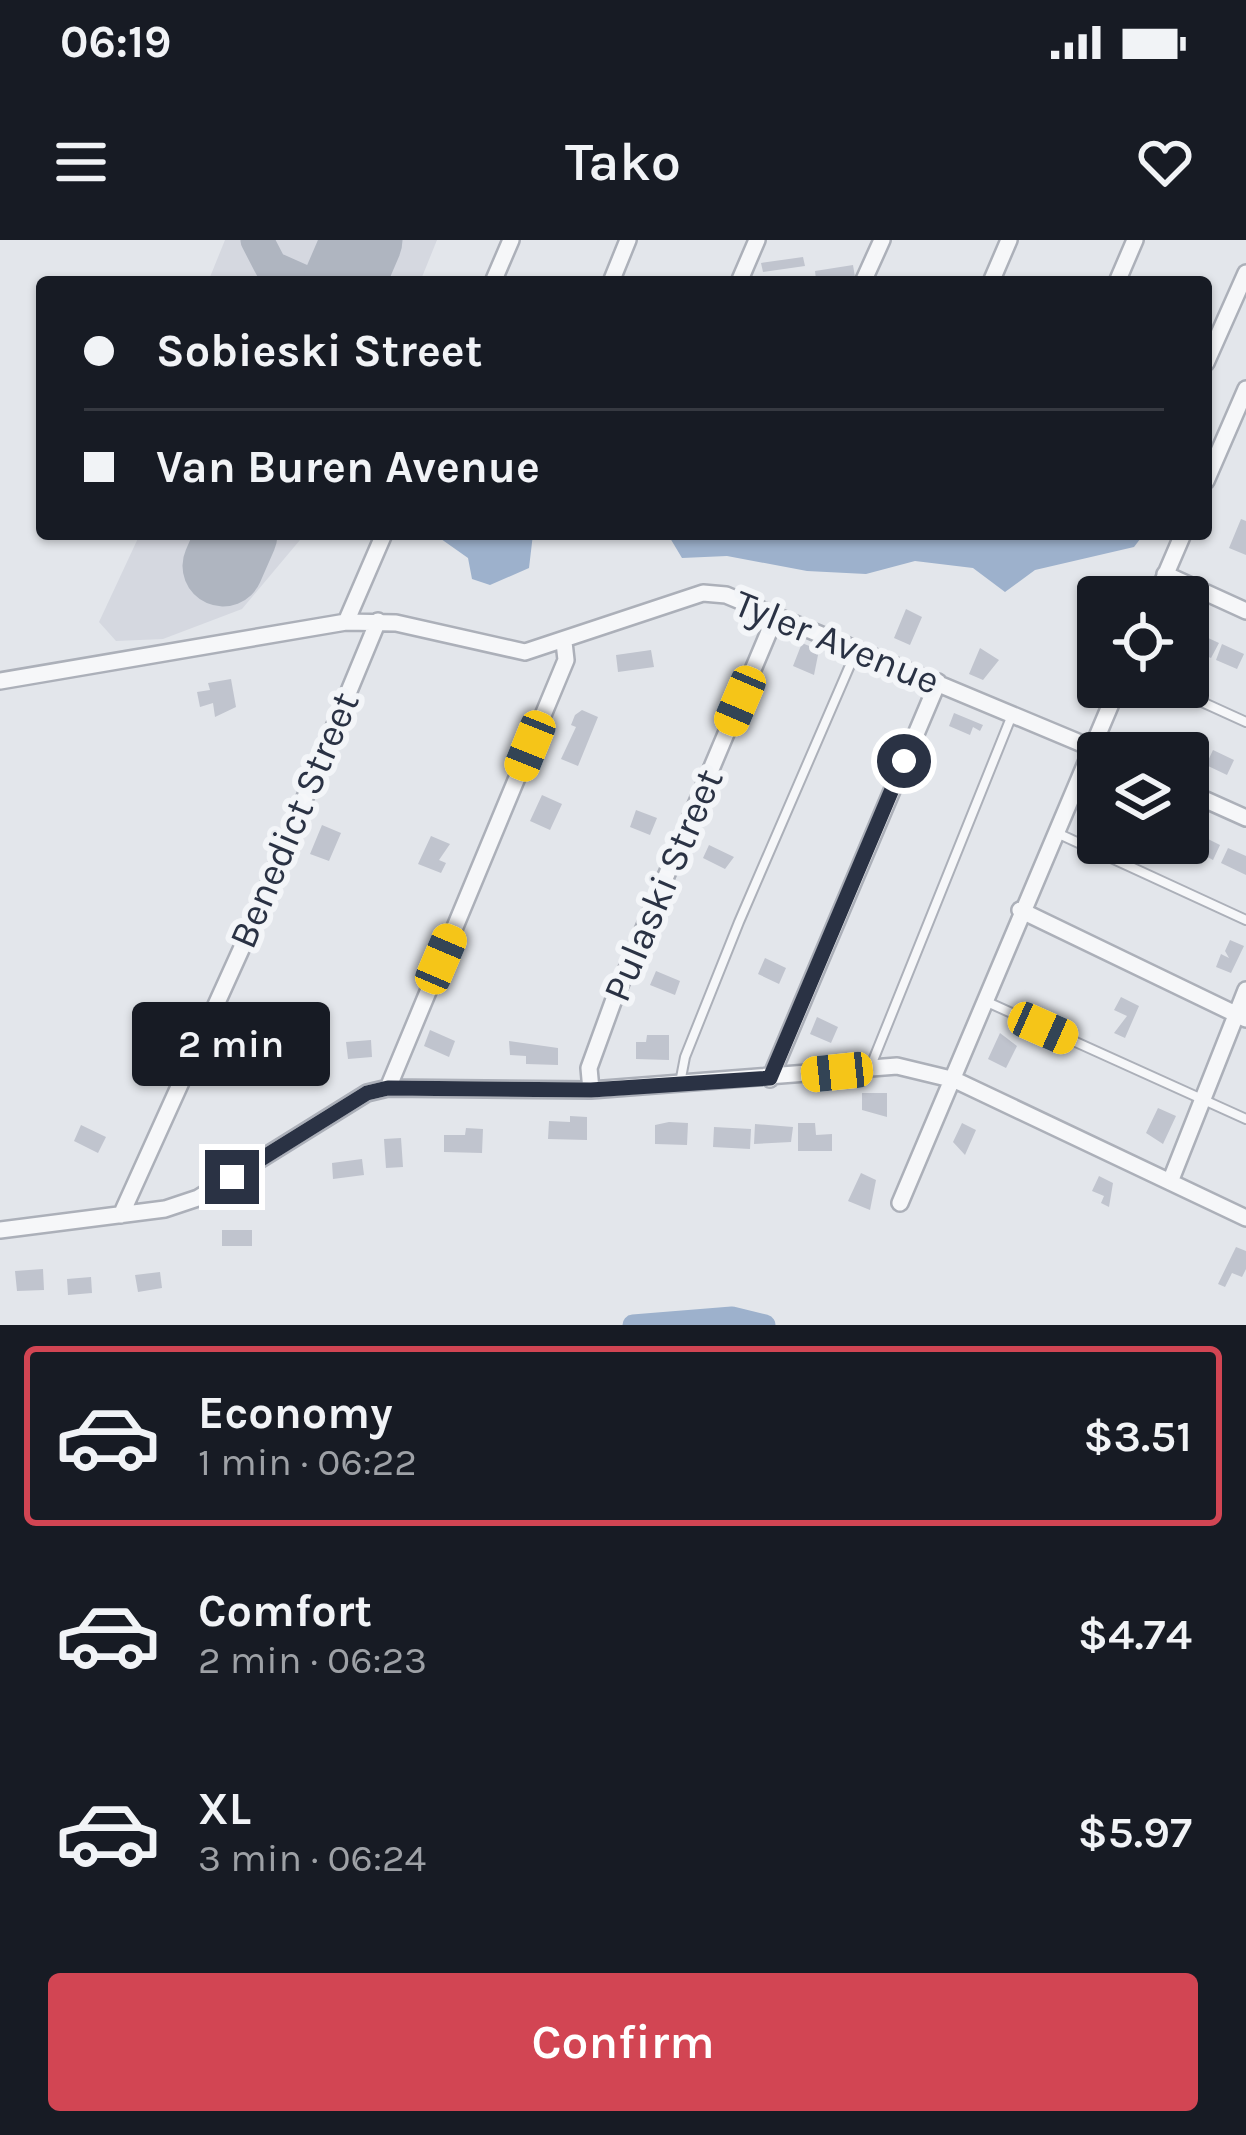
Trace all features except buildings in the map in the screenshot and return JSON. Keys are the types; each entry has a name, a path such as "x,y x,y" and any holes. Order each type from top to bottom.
{"street":[{"path":"496,276 511,240"},
{"path":"613,276 628,240"},
{"path":"743,276 758,240"},
{"path":"866,276 881,240"},
{"path":"994,276 1009,240"},
{"path":"1120,276 1135,240"},
{"path":"1212,350 1246,273"},
{"path":"1212,470 1241,415 1246,389"},
{"path":"346,622 381,540"},
{"path":"1180,540 1165,574 1246,611"},
{"name":"Tyler Avenue","path":"0,682 346,622 378,621 525,652 703,593 726,595 1077,741"},
{"name":"Pulaski Street","path":"591,1090 589,1068 614,1002 776,615"},
{"name":"Benedict Street","path":"121,1215 253,923 378,621"},
{"path":"388,1088 566,661 564,642"},
{"path":"770,1078 938,682"},
{"path":"900,1203 955,1080 1020,910 1077,790"},
{"path":"1209,801 1246,818"},
{"path":"1020,910 1241,1016"},
{"path":"1170,1182 1241,1016 1246,991"},
{"path":"0,1230 121,1215 198,1198 367,1093 388,1088 591,1090 897,1066 955,1080 1246,1218"}],"lane":[{"path":"680,1084 685,1057 739,922 857,649"},
{"path":"1209,705 1246,722"},
{"path":"870,1069 1013,714"},
{"path":"1055,832 1246,920"},
{"path":"985,1001 1246,1119"}],"shaded area":[{"path":"225,240 437,240 422,276 210,276"},
{"path":"137,540 300,540 242,609 163,639 116,641 99,622"}],"water":[{"path":"442,540 532,540 529,568 490,585 472,579 468,558"},
{"path":"671,540 1139,540 1134,547 1035,570 1005,592 973,568 915,561 866,574 807,571 727,556 682,558"}],"waterway":[{"path":"633,1325 732,1317 765,1325"}],"taxiway":[{"path":"257,240 271,267 291,276"}],"runway":[{"path":"347,276 362,240"},
{"path":"223,566 234,540"}],"route":[{"path":"232,1177 367,1093 388,1088 450,1093 591,1090 770,1078 904,761"}]}
